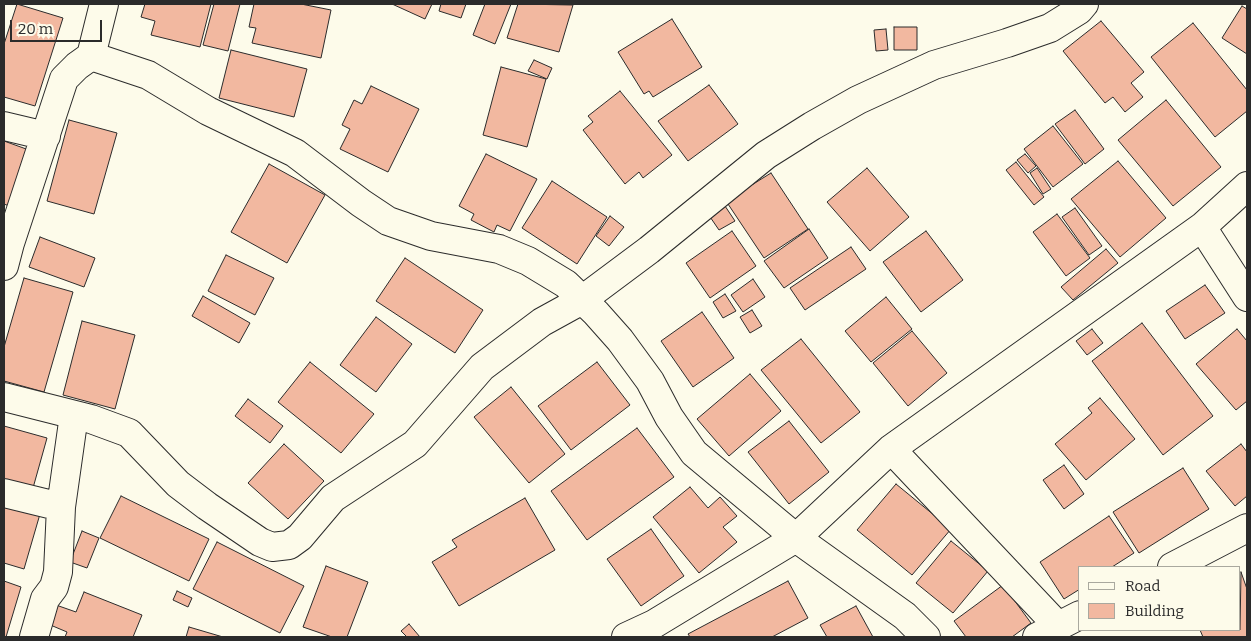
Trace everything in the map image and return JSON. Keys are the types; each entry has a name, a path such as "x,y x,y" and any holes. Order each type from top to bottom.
{"street":[{"path":"4,266 64,79 91,56 104,4"},
{"path":"4,397 106,424 128,433 178,484 260,542 272,547 289,545 300,537 333,498 415,444 482,367 542,322 582,300 649,250 766,155 858,100 934,65 1050,28 1079,10 1084,4"},
{"path":"91,56 148,75 208,110 295,153 388,221 431,236 499,249 528,261 566,284 620,340 650,380 669,417 694,453 796,538 905,616 926,637"},
{"path":"4,126 46,136"},
{"path":"626,637 654,624 796,538 892,449 1202,227 1247,186"},
{"path":"1202,227 1247,297"},
{"path":"34,637 45,600 54,587 58,572 61,507 74,415"},
{"path":"892,449 1058,626"},
{"path":"4,493 61,507"},
{"path":"1174,566 1247,528"}],"building":[{"path":"17,4 63,18 35,106 4,97 4,44"},
{"path":"145,4 211,4 200,47 151,35 155,21 141,17"},
{"path":"214,4 240,4 228,51 203,45"},
{"path":"254,4 301,4 331,10 321,58 252,43 256,28 249,27"},
{"path":"392,4 432,4 425,19"},
{"path":"441,4 466,4 461,18 439,11"},
{"path":"485,4 511,4 495,44 473,35"},
{"path":"518,4 573,5 559,52 507,38"},
{"path":"1242,6 1247,9 1247,54 1222,38"},
{"path":"672,19 702,67 653,97 649,91 644,94 618,52"},
{"path":"1101,21 1144,72 1131,83 1143,97 1125,112 1113,97 1105,103 1063,51"},
{"path":"1193,23 1247,90 1247,111 1215,137 1151,57"},
{"path":"894,27 917,27 917,50 894,50"},
{"path":"886,29 888,50 876,51 874,30"},
{"path":"231,50 307,69 294,117 219,98"},
{"path":"534,60 552,68 547,79 528,71"},
{"path":"501,67 546,79 527,147 483,135"},
{"path":"709,85 738,124 688,161 658,121"},
{"path":"371,86 419,109 388,172 340,149 350,129 342,125 354,100 362,104"},
{"path":"620,91 672,155 643,178 639,172 625,184 583,130 593,122 588,116"},
{"path":"1166,100 1221,167 1173,206 1118,140"},
{"path":"1075,110 1104,149 1085,164 1055,124"},
{"path":"69,120 117,133 94,214 47,201"},
{"path":"1053,126 1083,164 1053,187 1024,149"},
{"path":"4,141 29,150 9,206 4,204"},
{"path":"486,154 537,179 510,231 497,225 494,232 471,220 474,214 459,206"},
{"path":"1025,154 1036,166 1028,173 1017,160"},
{"path":"1118,161 1166,218 1120,257 1071,199"},
{"path":"1016,162 1044,197 1034,205 1006,170"},
{"path":"269,164 325,195 287,263 231,232"},
{"path":"867,168 909,217 870,251 827,202"},
{"path":"1037,168 1051,189 1043,194 1030,173"},
{"path":"771,173 808,229 764,258 726,201"},
{"path":"552,181 607,217 577,264 522,228"},
{"path":"721,200 735,221 719,230 706,211"},
{"path":"1075,208 1102,246 1089,255 1062,217"},
{"path":"1057,214 1090,258 1066,276 1033,232"},
{"path":"610,216 624,227 609,246 596,236"},
{"path":"809,229 828,258 784,288 764,261"},
{"path":"732,231 756,266 710,298 686,263"},
{"path":"926,231 963,280 921,312 883,262"},
{"path":"40,237 95,258 84,287 29,267"},
{"path":"851,247 866,269 805,310 790,288"},
{"path":"1106,249 1118,263 1073,300 1061,287"},
{"path":"226,255 274,278 255,315 208,291"},
{"path":"405,258 483,310 455,353 376,301"},
{"path":"24,278 73,292 44,392 4,381 4,347"},
{"path":"753,279 765,297 743,312 731,295"},
{"path":"1205,285 1225,313 1185,339 1166,311"},
{"path":"725,294 736,311 723,318 713,302"},
{"path":"203,296 250,323 239,343 192,316"},
{"path":"886,297 912,329 871,362 845,331"},
{"path":"752,310 762,326 750,333 740,317"},
{"path":"702,312 734,358 693,387 661,341"},
{"path":"376,317 412,344 376,392 340,365"},
{"path":"82,321 135,335 115,409 63,395"},
{"path":"1142,323 1213,416 1163,455 1092,361"},
{"path":"1092,329 1103,343 1087,355 1076,341"},
{"path":"1237,329 1247,341 1247,401 1236,410 1196,364"},
{"path":"912,331 947,373 908,406 873,363"},
{"path":"801,339 860,412 821,443 761,370"},
{"path":"310,362 374,414 341,453 278,402"},
{"path":"597,362 630,405 571,450 538,406"},
{"path":"750,374 781,411 729,456 697,419"},
{"path":"511,387 565,454 529,483 474,417"},
{"path":"1100,398 1135,439 1086,480 1055,444 1092,413 1088,408"},
{"path":"248,399 283,426 270,443 235,416"},
{"path":"789,421 829,472 789,504 748,452"},
{"path":"4,426 47,438 33,488 4,480"},
{"path":"637,428 674,477 587,540 551,491"},
{"path":"284,444 324,481 288,519 248,483"},
{"path":"1241,444 1247,452 1247,496 1235,506 1206,471"},
{"path":"1064,465 1084,494 1064,509 1043,480"},
{"path":"1183,468 1209,509 1139,553 1113,512"},
{"path":"896,484 951,529 912,575 857,530"},
{"path":"690,487 708,508 720,497 737,516 723,527 737,542 699,573 653,517"},
{"path":"121,496 209,539 189,581 100,538"},
{"path":"525,498 555,550 459,606 432,562 457,547 452,540"},
{"path":"4,503 40,514 24,569 4,563"},
{"path":"1109,516 1134,553 1114,566 1078,566 1078,590 1064,599 1040,562"},
{"path":"651,529 684,576 641,606 607,559"},
{"path":"82,531 99,538 87,568 70,562"},
{"path":"951,541 988,571 953,613 916,583"},
{"path":"217,542 304,586 280,633 193,589"},
{"path":"326,566 368,582 347,637 332,637 303,627"},
{"path":"1241,572 1247,589 1247,637 1203,637 1200,631 1241,631"},
{"path":"4,581 21,587 6,637 4,637"},
{"path":"788,581 808,618 772,637 690,637 688,634"},
{"path":"1003,585 1031,623 1012,637 966,637 954,621"},
{"path":"177,591 192,598 188,607 173,600"},
{"path":"84,592 142,615 133,637 65,637 67,632 48,624 56,605 76,612"},
{"path":"856,606 873,637 827,637 820,625"},
{"path":"409,624 420,637 407,637 401,631"},
{"path":"189,627 223,637 186,637"}]}
